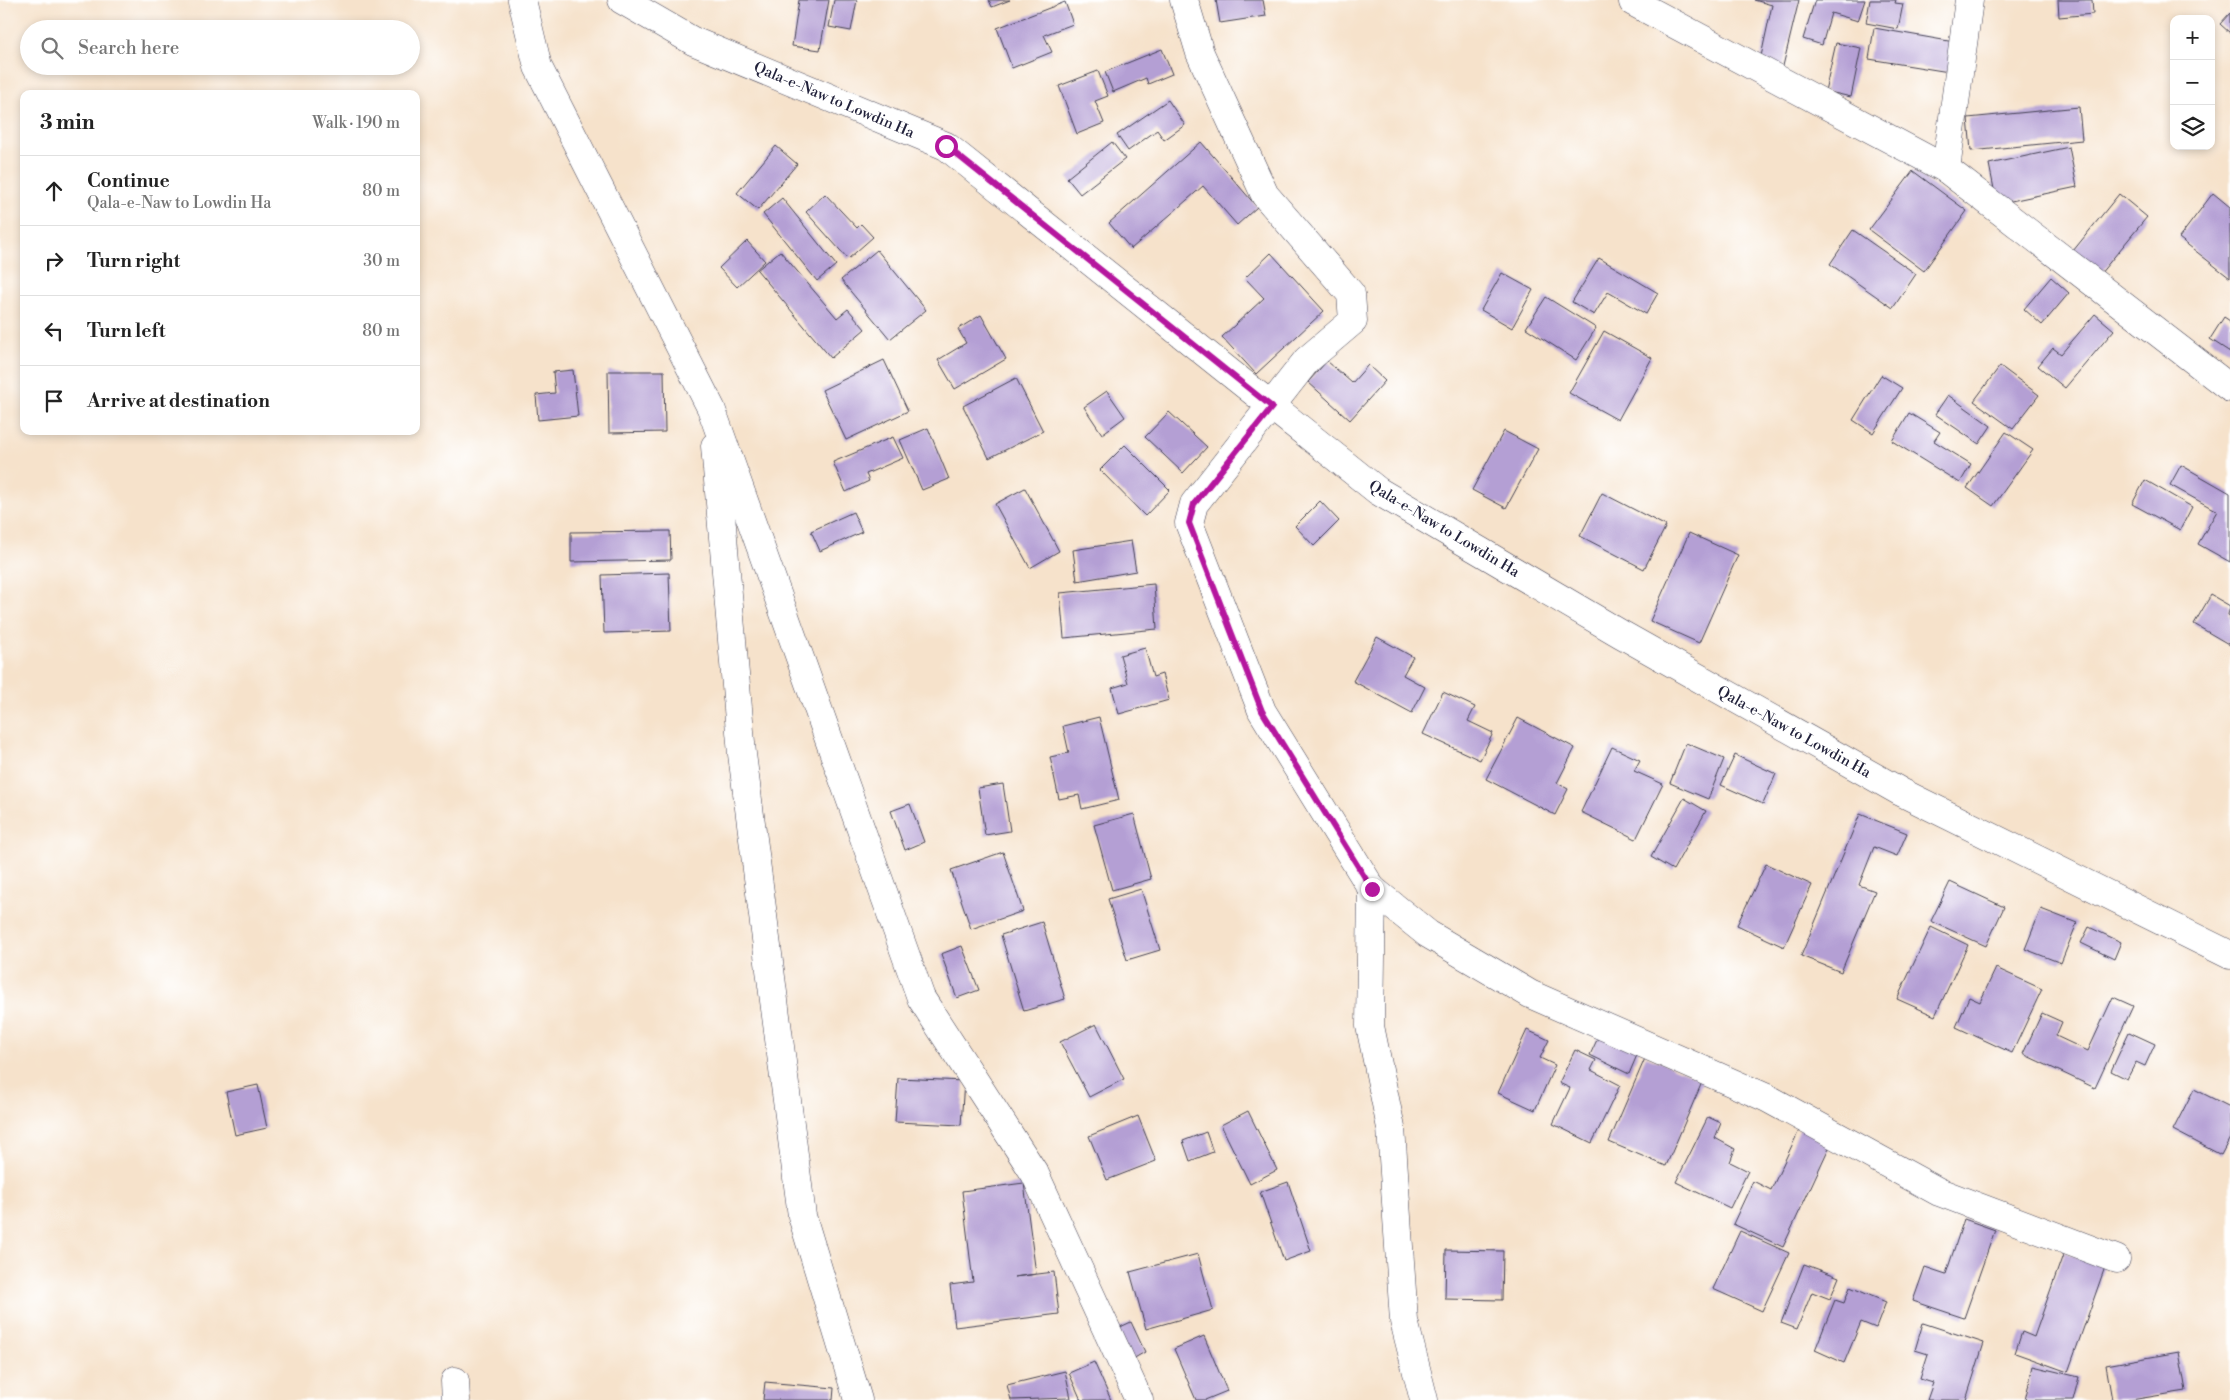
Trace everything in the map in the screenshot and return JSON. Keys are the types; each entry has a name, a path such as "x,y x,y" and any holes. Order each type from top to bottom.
{"street":[{"path":"522,0 538,67 711,408 921,998 1035,1174 1139,1400"},
{"name":"Qala-e-Naw to Lowdin Ha","path":"622,0 693,41 946,146 1378,491 1621,634 1901,792 2230,955"},
{"path":"1184,0 1200,53 1266,195 1351,294 1353,321 1307,360 1194,504 1189,523 1262,711 1372,889 1428,934 1530,994 1767,1098 1939,1192 2116,1259"},
{"path":"1946,170 1969,0"},
{"path":"1633,2 1946,170 2230,388"},
{"path":"711,408 742,754 802,1216 858,1400"},
{"path":"1372,889 1370,1026 1392,1128 1404,1321 1424,1400"}],"building":[{"path":"799,0 829,0 820,50 792,46"},
{"path":"834,0 857,0 851,31 829,27"},
{"path":"989,0 1010,0 992,7"},
{"path":"1216,0 1263,0 1266,16 1220,23"},
{"path":"1754,0 1799,0 1783,66 1760,61 1772,5"},
{"path":"1815,0 1865,0 1858,21 1831,13 1822,45 1803,39"},
{"path":"1870,0 1896,0 1895,3 1903,4 1898,29 1866,23"},
{"path":"2058,0 2092,0 2093,14 2059,17"},
{"path":"1065,2 1073,24 1044,35 1052,52 1012,68 997,28"},
{"path":"2230,13 2230,33 2220,24"},
{"path":"1874,28 1960,43 1955,73 1869,59"},
{"path":"1836,43 1861,48 1851,97 1825,91"},
{"path":"1162,49 1172,74 1148,84 1146,78 1113,92 1105,72"},
{"path":"1098,71 1108,96 1095,101 1104,123 1077,134 1059,86"},
{"path":"1168,100 1185,125 1164,140 1157,130 1128,151 1117,135"},
{"path":"2079,107 2082,140 1971,151 1968,118"},
{"path":"1112,142 1125,159 1080,194 1067,178"},
{"path":"1201,142 1257,207 1237,225 1203,186 1131,249 1109,223"},
{"path":"776,146 797,164 758,210 737,193"},
{"path":"2069,147 2077,187 1997,204 1989,164"},
{"path":"1913,171 1967,211 1924,271 1869,230"},
{"path":"2213,193 2230,207 2230,278 2179,238"},
{"path":"825,194 857,228 861,224 873,237 848,259 806,212"},
{"path":"2119,194 2147,217 2100,274 2073,251"},
{"path":"782,198 836,265 817,281 763,214"},
{"path":"1853,230 1916,274 1893,308 1830,264"},
{"path":"747,241 765,261 737,287 719,268"},
{"path":"877,250 926,310 890,339 841,280"},
{"path":"780,251 837,318 848,309 865,329 831,358 757,270"},
{"path":"1271,253 1324,311 1256,374 1222,337 1264,298 1245,278"},
{"path":"1599,258 1658,293 1646,314 1608,292 1594,315 1572,302"},
{"path":"1502,273 1533,290 1512,328 1481,310"},
{"path":"2051,277 2069,293 2042,325 2024,309"},
{"path":"1546,297 1596,328 1576,360 1526,328"},
{"path":"2095,314 2114,330 2065,388 2038,366 2053,348 2061,354"},
{"path":"981,315 1006,359 955,389 938,360 966,343 958,329"},
{"path":"2224,317 2230,321 2230,352 2210,339"},
{"path":"1604,331 1652,358 1618,420 1569,393"},
{"path":"884,360 908,411 846,440 822,390"},
{"path":"1327,361 1352,383 1368,365 1385,381 1350,420 1308,382"},
{"path":"2000,366 2039,395 2013,429 1974,401"},
{"path":"573,370 578,416 538,420 536,395 555,393 553,372"},
{"path":"608,371 664,371 665,432 609,433"},
{"path":"1881,375 1902,388 1873,433 1853,420"},
{"path":"1016,378 1043,431 989,458 963,406"},
{"path":"1107,391 1125,417 1102,434 1084,407"},
{"path":"1948,395 1991,426 1979,444 1935,414"},
{"path":"1169,412 1207,447 1183,473 1145,437"},
{"path":"1909,413 1940,432 1934,441 1971,464 1960,483 1892,441"},
{"path":"928,428 949,479 922,490 900,440"},
{"path":"1504,431 1538,449 1506,508 1472,490"},
{"path":"2006,432 2033,450 1993,506 1967,488"},
{"path":"893,437 903,458 866,474 869,481 846,492 833,462"},
{"path":"1125,445 1170,490 1145,516 1100,470"},
{"path":"2181,465 2230,493 2230,562 2198,544 2217,511 2170,485"},
{"path":"2145,480 2192,507 2180,530 2132,504"},
{"path":"1025,488 1059,551 1030,568 995,504"},
{"path":"1602,493 1666,526 1644,569 1580,536"},
{"path":"1320,501 1339,521 1314,546 1295,526"},
{"path":"853,512 862,532 820,551 811,531"},
{"path":"670,531 671,560 571,562 571,532"},
{"path":"1689,533 1738,555 1699,643 1650,621"},
{"path":"1131,541 1136,571 1077,581 1073,550"},
{"path":"669,573 671,631 604,633 602,575"},
{"path":"1154,584 1157,629 1064,638 1060,593"},
{"path":"2211,595 2230,606 2228,615 2230,616 2230,645 2194,624"},
{"path":"1377,637 1413,657 1403,675 1425,687 1412,713 1353,681"},
{"path":"1145,648 1153,677 1162,674 1169,700 1119,714 1112,688 1128,683 1120,655"},
{"path":"1443,692 1475,707 1468,721 1493,733 1480,760 1423,734"},
{"path":"1099,717 1119,800 1082,809 1079,795 1059,799 1050,757 1069,753 1063,726"},
{"path":"1518,718 1575,748 1557,783 1568,789 1555,815 1486,779"},
{"path":"1686,743 1724,759 1708,799 1670,783"},
{"path":"1612,747 1640,760 1634,771 1663,784 1636,839 1581,812"},
{"path":"1735,755 1776,774 1763,804 1721,785"},
{"path":"1003,784 1010,831 985,835 978,788"},
{"path":"1684,798 1706,811 1673,870 1651,857"},
{"path":"910,804 924,842 905,850 891,811"},
{"path":"1134,814 1151,879 1112,890 1094,825"},
{"path":"1860,814 1907,833 1897,856 1874,847 1859,885 1875,891 1841,972 1801,956"},
{"path":"1003,852 1023,911 971,929 951,870"},
{"path":"1766,864 1812,885 1784,947 1737,925"},
{"path":"1950,882 2004,907 1986,946 1931,921"},
{"path":"1141,889 1160,950 1127,960 1108,899"},
{"path":"2041,909 2077,923 2061,963 2025,949"},
{"path":"1042,922 1065,999 1024,1011 1001,935"},
{"path":"1931,927 1968,945 1935,1016 1897,999"},
{"path":"2089,927 2121,942 2114,959 2081,943"},
{"path":"962,946 979,990 957,998 941,954"},
{"path":"1996,968 2042,989 2012,1053 1956,1027 1969,997 1980,1002"},
{"path":"2113,997 2133,1006 2095,1088 2023,1054 2042,1013 2062,1022 2056,1036 2088,1051"},
{"path":"1096,1024 1124,1079 1089,1097 1060,1042"},
{"path":"1527,1030 1549,1040 1540,1058 1555,1065 1535,1110 1498,1093"},
{"path":"1601,1031 1640,1048 1629,1074 1590,1055"},
{"path":"2129,1032 2155,1044 2145,1066 2136,1062 2127,1079 2111,1071"},
{"path":"1575,1050 1596,1060 1591,1070 1620,1085 1592,1143 1553,1124 1570,1088 1559,1083"},
{"path":"1646,1056 1703,1080 1666,1166 1609,1142"},
{"path":"898,1078 964,1081 961,1125 895,1122"},
{"path":"258,1085 267,1128 235,1135 226,1092"},
{"path":"2194,1089 2230,1107 2230,1138 2221,1155 2173,1130"},
{"path":"1248,1111 1277,1170 1250,1184 1221,1125"},
{"path":"1138,1116 1156,1161 1107,1180 1089,1136"},
{"path":"1708,1117 1721,1123 1715,1138 1735,1149 1730,1162 1748,1171 1730,1208 1676,1182"},
{"path":"1802,1124 1833,1139 1783,1247 1733,1224 1753,1181 1771,1190"},
{"path":"1206,1132 1213,1152 1190,1161 1183,1141"},
{"path":"1288,1182 1311,1251 1284,1261 1260,1192"},
{"path":"1024,1183 1036,1274 1014,1277 1054,1272 1059,1314 955,1327 950,1285 973,1282 962,1191"},
{"path":"1964,1219 1995,1230 1964,1318 1913,1301 1925,1267 1946,1274"},
{"path":"1740,1231 1789,1253 1762,1311 1713,1289"},
{"path":"1446,1250 1503,1251 1502,1300 1445,1299"},
{"path":"2064,1252 2105,1267 2068,1372 2015,1353 2022,1332 2034,1337"},
{"path":"1198,1254 1213,1310 1146,1329 1130,1272"},
{"path":"1804,1264 1839,1277 1830,1299 1812,1292 1797,1329 1781,1323"},
{"path":"1850,1287 1886,1302 1876,1328 1861,1322 1844,1363 1815,1350 1835,1300 1844,1303"},
{"path":"1131,1322 1145,1352 1131,1360 1116,1329"},
{"path":"1923,1323 1984,1343 1966,1400 1927,1400 1933,1383 1920,1379 1928,1354 1915,1350"},
{"path":"1204,1336 1227,1391 1205,1400 1196,1400 1174,1349"},
{"path":"2179,1352 2186,1391 2131,1400 2112,1400 2106,1365"},
{"path":"1094,1362 1111,1400 1081,1400 1069,1373"},
{"path":"2033,1366 2079,1377 2073,1400 2025,1400"},
{"path":"1065,1371 1071,1398 1011,1400 1007,1385"},
{"path":"765,1382 834,1388 833,1400 763,1400"}],"route":[{"path":"946,146 1272,407 1194,504 1189,523 1262,711 1372,889"}]}
